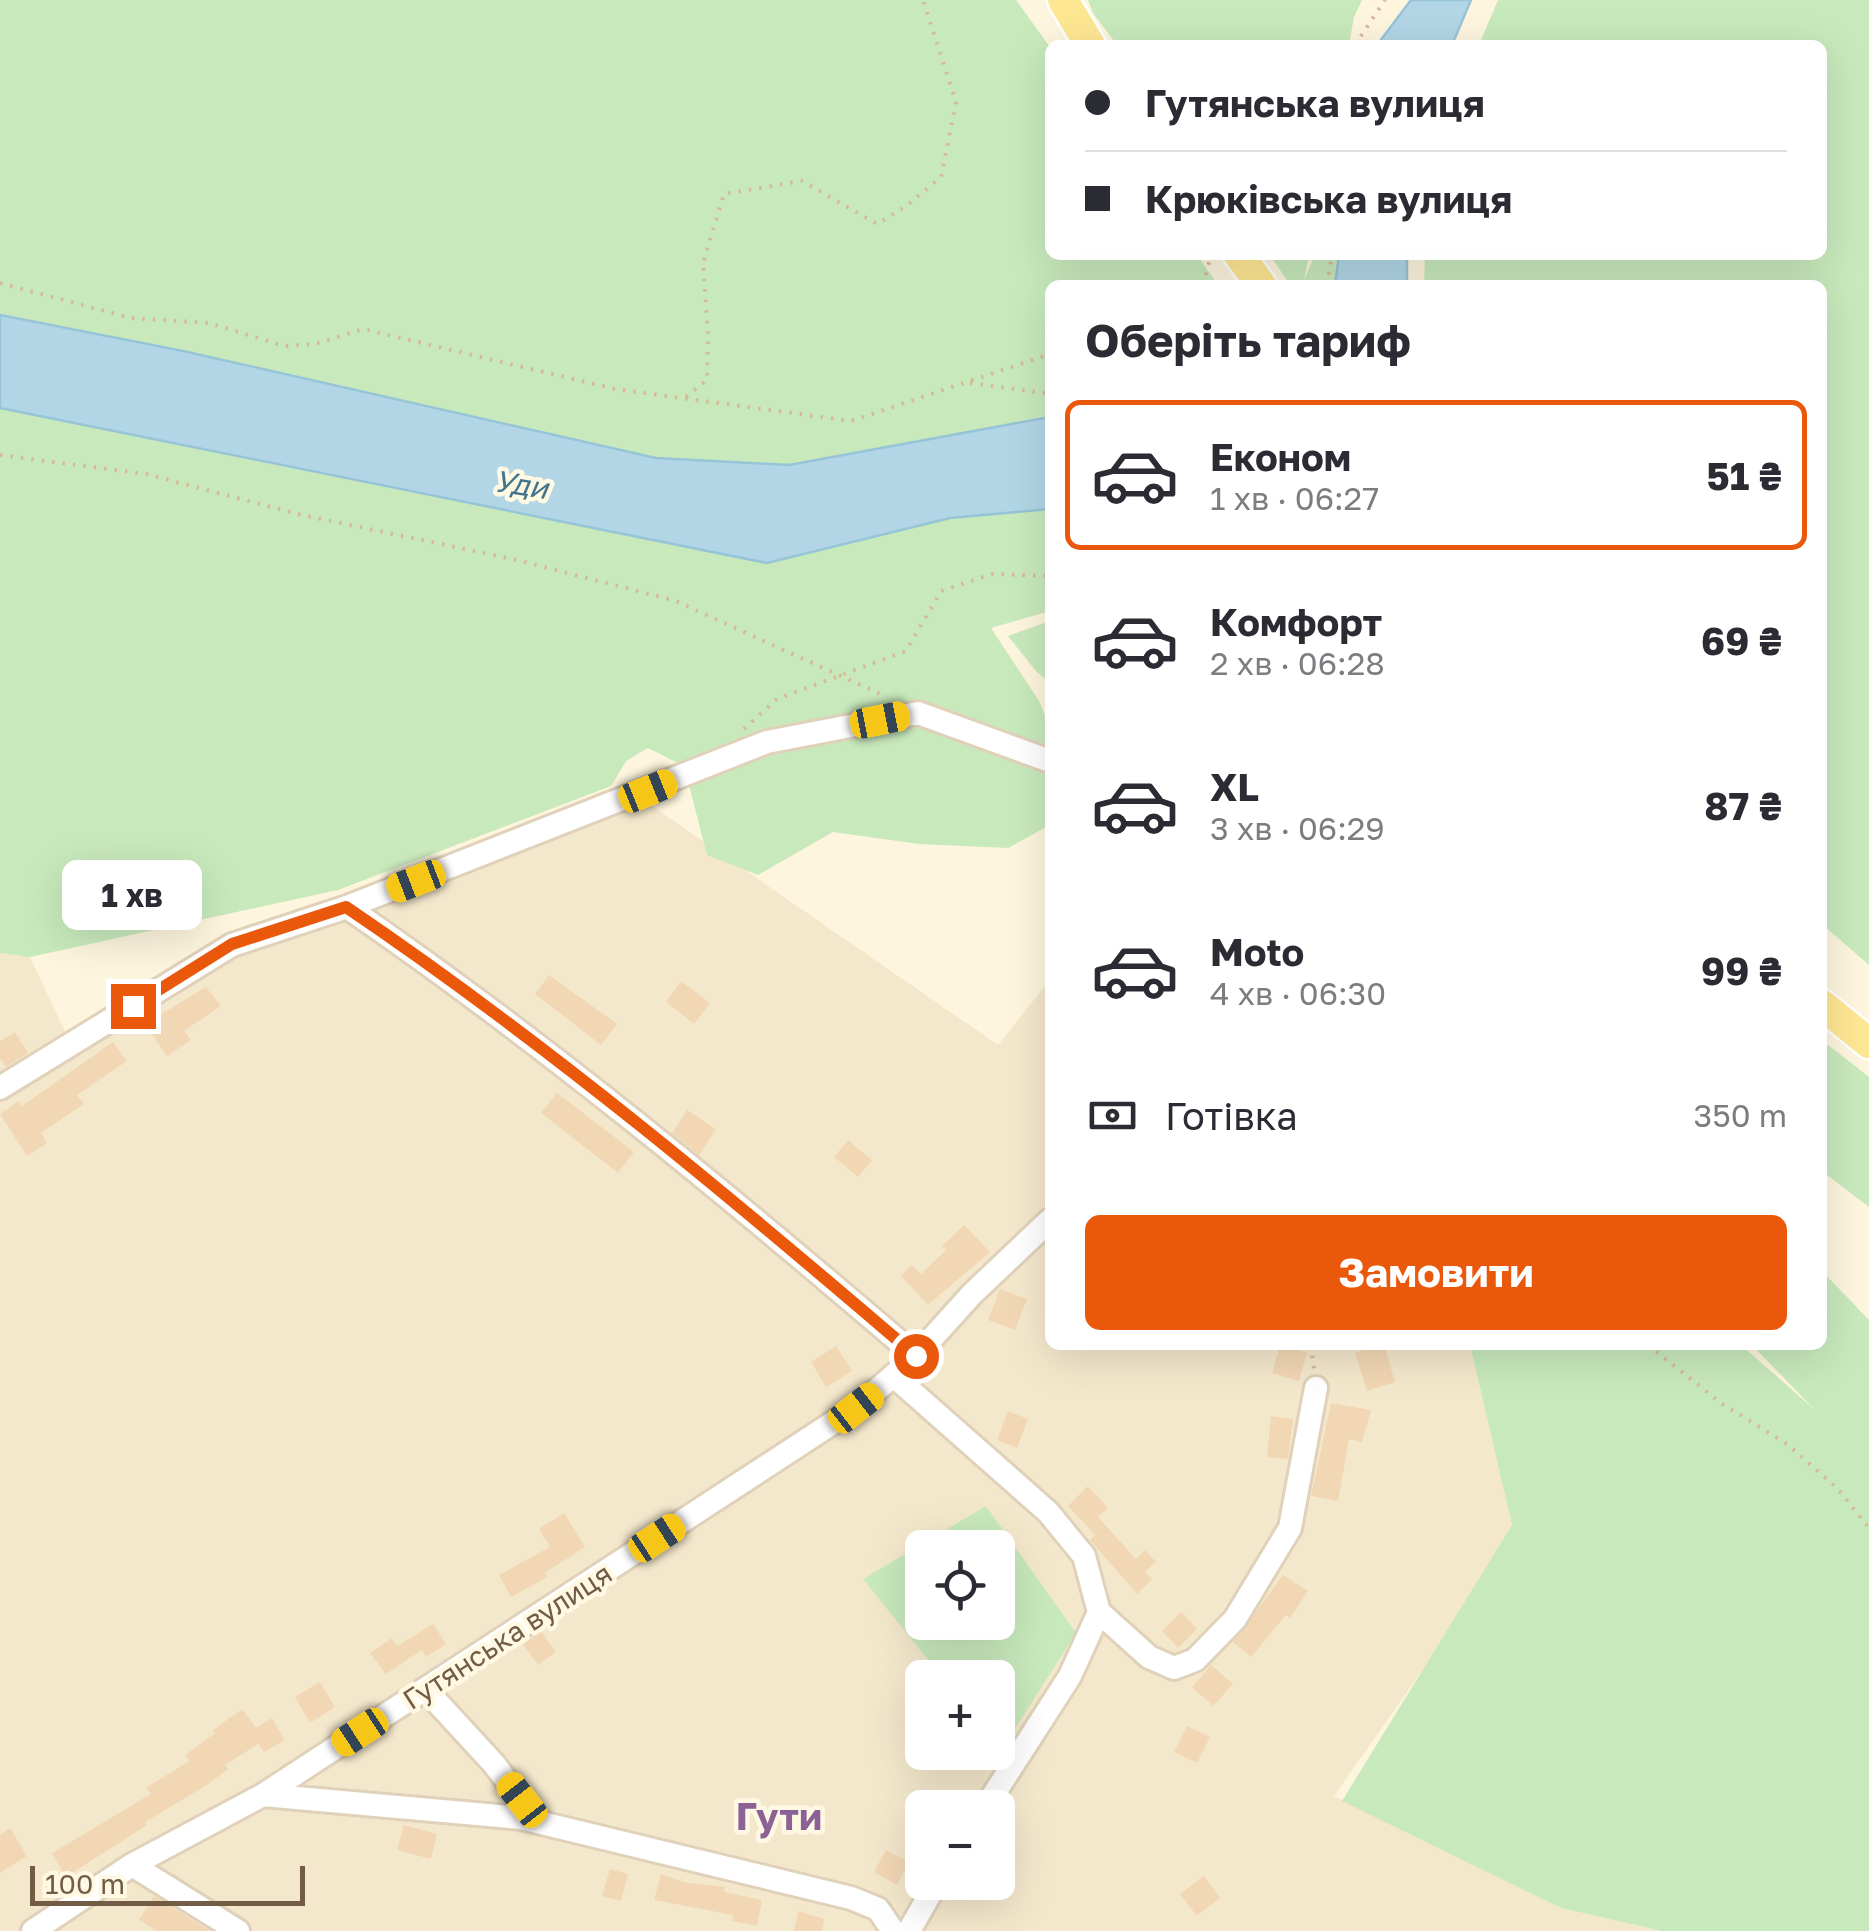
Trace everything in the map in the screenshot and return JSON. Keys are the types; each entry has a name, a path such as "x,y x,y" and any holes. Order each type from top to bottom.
{"main road":[{"path":"1063,0 1087,40"},
{"path":"1243,260 1258,280"},
{"path":"1827,1010 1869,1043"}],"street":[{"path":"0,1088 232,944 346,907 767,742 918,713 1045,759"},
{"path":"346,907 421,958 598,1092 916,1356"},
{"name":"Гутянська вулиця","path":"33,1931 132,1865 263,1795 856,1408 895,1377 972,1294 1045,1225"},
{"path":"895,1377 1048,1512 1084,1556 1099,1612 1149,1657 1174,1668 1195,1660 1235,1619 1290,1528 1316,1388"},
{"path":"997,1790 1070,1676 1099,1612"},
{"path":"425,1690 494,1764 538,1822"},
{"path":"263,1795 538,1822 852,1898 878,1909 899,1911 918,1900"},
{"path":"132,1865 238,1931"},
{"path":"909,1931 926,1900"},
{"path":"878,1909 893,1931"}],"path":[{"path":"685,398 707,380 703,263 724,194 802,181 876,224 942,177 956,102 923,0"},
{"path":"1358,40 1386,0"},
{"path":"0,283 131,318 209,323 284,346 315,344 363,329 615,388 850,421 1045,356"},
{"path":"966,382 1045,393"},
{"path":"0,454 146,474 302,515 517,560 676,600 842,674 918,713"},
{"path":"739,733 777,699 906,651 940,591 992,574 1045,576"},
{"path":"1654,1350 1721,1403 1787,1444 1837,1488 1869,1528"}],"shaded area":[{"path":"645,801 998,1045 1045,986 1045,1350 1471,1350 1512,1525 1492,1571 1334,1796 1561,1908 1662,1931 0,1931 0,953 30,957 75,1053 232,958 380,908"}],"green space":[{"path":"0,0 1016,0 1045,40 1045,260 1200,260 1214,280 1045,280 1045,418 789,473 656,458 201,355 0,315"},
{"path":"1088,0 1362,0 1350,40 1113,40"},
{"path":"1498,0 1869,0 1869,965 1827,928 1827,280 1424,280 1425,260 1827,260 1827,40 1481,40"},
{"path":"1273,260 1308,260 1304,280 1287,280"},
{"path":"1313,260 1343,260 1335,280 1304,280"},
{"path":"0,408 767,563 950,518 1045,509 1045,612 991,628 1045,716 1045,828 1008,848 919,844 833,832 758,875 707,855 684,766 648,748 626,761 611,786 338,890 30,957 0,953"},
{"path":"1045,623 1045,679 1036,671 1008,636"},
{"path":"1827,1044 1869,1077 1869,1207 1827,1175"},
{"path":"1827,1276 1869,1320 1869,1931 1662,1931 1561,1908 1342,1801 1512,1525 1471,1350 1747,1350 1815,1410 1757,1350 1827,1350"},
{"path":"986,1506 1003,1530 946,1530"},
{"path":"1015,1547 1076,1633 1015,1728 1015,1660 928,1660 912,1640 1015,1640"},
{"path":"905,1554 905,1631 863,1579"}],"water":[{"path":"1411,0 1471,0 1454,40 1381,40"},
{"path":"1338,260 1407,260 1407,280 1336,280"},
{"name":"Уди","path":"0,315 183,351 656,458 789,465 1045,418 1045,509 950,518 767,563 0,408"}],"building":[{"path":"549,975 617,1024 601,1045 535,994"},
{"path":"681,981 710,1003 694,1024 666,1002"},
{"path":"206,987 221,1006 184,1031 191,1040 167,1056 145,1024"},
{"path":"15,1032 28,1053 6,1067 0,1058 0,1041"},
{"path":"113,1042 127,1061 77,1095 84,1104 41,1133 47,1143 27,1156 0,1114 19,1101 22,1106"},
{"path":"557,1093 634,1152 618,1173 541,1113"},
{"path":"687,1110 716,1129 699,1155 672,1133"},
{"path":"848,1140 872,1160 858,1177 834,1157"},
{"path":"964,1225 990,1252 928,1305 901,1276 911,1265 921,1274"},
{"path":"1000,1289 1027,1299 1015,1330 988,1320"},
{"path":"836,1346 852,1371 826,1387 811,1362"},
{"path":"1279,1350 1307,1352 1299,1381 1272,1373"},
{"path":"1385,1350 1395,1382 1367,1391 1355,1353"},
{"path":"1331,1403 1371,1410 1362,1442 1349,1439 1338,1501 1311,1496"},
{"path":"1008,1411 1028,1419 1017,1448 997,1440"},
{"path":"1271,1416 1293,1419 1288,1459 1267,1457"},
{"path":"1088,1486 1108,1508 1098,1517 1136,1559 1145,1550 1156,1562 1145,1572 1152,1579 1137,1594 1090,1540 1095,1535 1068,1506"},
{"path":"564,1513 585,1547 545,1573 548,1577 511,1597 499,1575 550,1547 539,1529"},
{"path":"1283,1575 1308,1591 1290,1618 1286,1615 1251,1657 1233,1642"},
{"path":"1181,1612 1197,1629 1178,1648 1162,1631"},
{"path":"433,1624 446,1644 426,1657 422,1650 386,1674 370,1653 392,1638 397,1646"},
{"path":"541,1631 556,1652 538,1665 523,1644"},
{"path":"1211,1665 1233,1684 1213,1706 1192,1687"},
{"path":"320,1682 335,1707 310,1723 295,1697"},
{"path":"242,1709 256,1728 272,1718 285,1740 264,1752 258,1744 225,1765 228,1769 207,1785 66,1877 52,1853 151,1794 146,1788 189,1761 185,1755"},
{"path":"1187,1726 1210,1737 1197,1763 1174,1752"},
{"path":"404,1825 437,1834 431,1859 397,1850"},
{"path":"10,1828 27,1856 0,1873 0,1835"},
{"path":"886,1850 905,1860 897,1885 874,1872"},
{"path":"610,1869 628,1874 621,1901 602,1896"},
{"path":"661,1874 683,1882 725,1887 724,1892 762,1900 757,1926 732,1921 733,1915 654,1900"},
{"path":"1204,1876 1220,1898 1197,1916 1180,1894"},
{"path":"154,1896 210,1931 157,1931 139,1920"},
{"path":"798,1911 824,1919 822,1931 794,1931"}],"district":[{"name":"Гути","path":"779,1815"}],"route":[{"path":"133,1006 232,944 346,907 421,958 598,1092 916,1356"}]}
